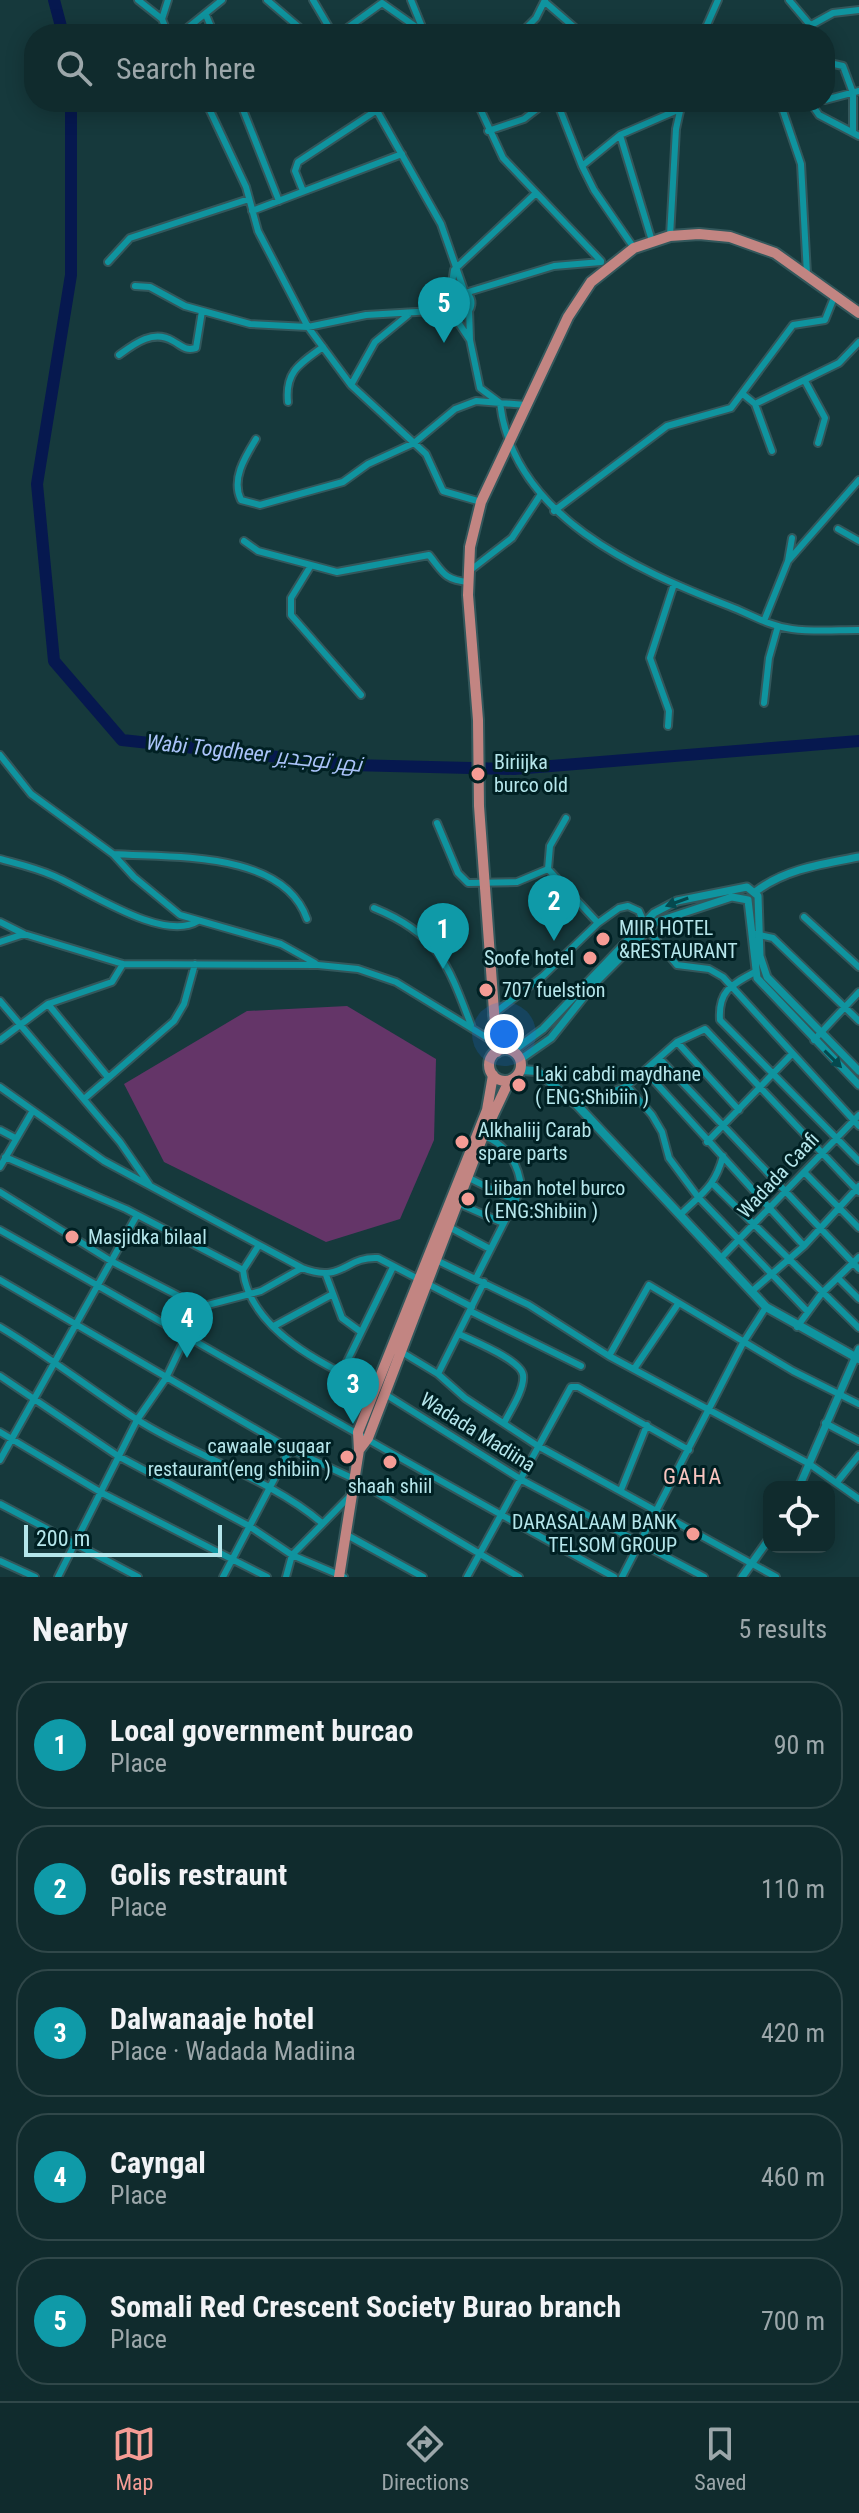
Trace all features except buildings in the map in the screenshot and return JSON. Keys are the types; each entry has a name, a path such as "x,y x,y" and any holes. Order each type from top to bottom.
{"highway":[{"path":"434,1259 487,1110 493,1075 490,1060 496,1047 479,806 478,720 468,577 470,547 481,502 568,317 604,264 634,248 670,236 730,237 775,253 859,313"},
{"path":"341,1576 363,1435 423,1283 451,1228 483,1136 518,1060 496,1047"},
{"path":"493,1075 509,1081"},
{"path":"379,1391 400,1351 423,1283"}],"main road":[{"path":"518,1060 537,1071 578,1106 766,1307 797,1327 858,1355"}],"street":[{"path":"138,0 164,24"},
{"path":"162,19 168,0"},
{"path":"194,24 222,0"},
{"path":"267,0 295,24"},
{"path":"313,0 327,24"},
{"path":"411,0 421,24"},
{"path":"707,24 718,0"},
{"path":"789,0 809,24"},
{"path":"528,24 545,1 571,24"},
{"path":"352,24 380,2 412,24"},
{"path":"814,24 833,13 859,10"},
{"path":"206,15 210,24"},
{"path":"817,112 856,134 856,92 843,66 835,64"},
{"path":"835,97 856,92"},
{"path":"210,112 266,246 308,327 351,385 426,454 443,491 481,502"},
{"path":"244,112 279,201"},
{"path":"303,191 295,171 298,162 374,112"},
{"path":"378,112 441,224 454,270 471,302 470,340 480,388 500,403 508,443 554,511 613,552 674,584 764,621 778,626 859,630"},
{"path":"481,112 503,158 604,264"},
{"path":"488,131 524,119 533,112"},
{"path":"562,112 594,190 634,248"},
{"path":"582,166 620,135 667,112"},
{"path":"670,236 680,112"},
{"path":"783,112 801,164 807,274"},
{"path":"620,135 652,241"},
{"path":"252,211 402,154"},
{"path":"470,340 451,311 449,297 454,270 536,193"},
{"path":"108,262 130,238 249,199"},
{"path":"423,311 449,297 541,269 604,264"},
{"path":"135,286 150,287 202,311 241,323 308,327 366,315 423,311 464,314 469,309"},
{"path":"554,511 667,426 731,408 744,395 755,371 793,325 825,320 835,295"},
{"path":"119,355 151,337 169,338 184,349 196,348 202,311"},
{"path":"351,385 375,342 411,313"},
{"path":"755,404 839,363 859,342"},
{"path":"288,402 288,376 323,347"},
{"path":"805,381 825,418 818,443"},
{"path":"744,395 755,404 772,451"},
{"path":"256,439 241,463 237,493 241,500 260,505 343,482 368,464 414,443 455,409 476,401 526,405"},
{"path":"788,561 859,480"},
{"path":"244,541 258,551 310,567 349,572 423,555 433,559 441,575 449,580 468,577 512,538 541,494"},
{"path":"838,529 859,541"},
{"path":"764,621 788,561 792,538"},
{"path":"310,567 291,598 291,615 361,695"},
{"path":"668,726 669,711 650,658 674,584"},
{"path":"764,703 769,658 778,626"},
{"path":"0,755 31,794 113,854 134,877 173,910 198,921 281,944 318,965"},
{"path":"566,818 550,846 548,869 598,923"},
{"path":"437,823 462,880 485,884 517,882 548,869"},
{"path":"113,854 165,855 247,867 284,887 297,899 307,919"},
{"path":"748,900 777,878 859,857"},
{"path":"0,859 52,875 149,921 182,927 198,921"},
{"path":"518,1060 543,1029 645,925 677,901 739,887 756,891"},
{"path":"756,891 755,972 814,1040 859,1085"},
{"path":"645,925 737,896 748,900"},
{"path":"748,900 767,977 859,1071"},
{"path":"492,1015 543,976 598,923 619,908 628,906 639,911 645,925 677,965 709,969 723,977 791,1055 857,1120"},
{"path":"374,908 408,922 438,953 457,982 471,1025"},
{"path":"804,917 859,967"},
{"path":"0,922 24,934 123,964 318,965 358,969 396,982 471,1025 496,1047"},
{"path":"0,942 24,934"},
{"path":"756,934 773,938 859,1021"},
{"path":"0,1040 48,1004 112,982 123,964"},
{"path":"84,1099 180,1012 195,964"},
{"path":"755,972 728,986 719,1001 720,1020 859,1161"},
{"path":"518,1060 551,1038 592,981"},
{"path":"814,1040 859,992"},
{"path":"0,1001 128,1153 150,1187"},
{"path":"48,1004 107,1076"},
{"path":"543,1029 551,1038"},
{"path":"578,1106 627,1086 677,1042 705,1029 758,1089 858,1189 804,1246 751,1292"},
{"path":"677,1042 739,1110"},
{"path":"707,1142 791,1055"},
{"path":"660,1059 785,1192 857,1263 822,1293 797,1327"},
{"path":"646,1072 804,1246"},
{"path":"627,1086 652,1115 662,1132 669,1158 698,1197 808,1312"},
{"path":"0,1087 94,1155 302,1268 326,1275 367,1258 378,1258 581,1366"},
{"path":"0,1167 32,1112"},
{"name":"Wadada Caafi","path":"721,1258 836,1136 857,1120"},
{"path":"0,1130 15,1138"},
{"path":"476,1278 516,1201 521,1183 514,1163 501,1146 483,1136"},
{"path":"680,1215 713,1184 719,1175 723,1156"},
{"path":"5,1157 137,1215 243,1270 250,1295"},
{"path":"804,1172 859,1228"},
{"path":"469,1178 516,1201"},
{"path":"713,1184 752,1226 859,1328"},
{"path":"0,1192 111,1261 200,1307 250,1295 302,1268"},
{"path":"460,1204 503,1223"},
{"path":"0,1460 137,1215"},
{"path":"451,1228 490,1249"},
{"path":"0,1230 188,1334 501,1516 614,1577"},
{"path":"243,1270 259,1245"},
{"path":"434,1259 529,1305 609,1356 808,1463 838,1481 859,1499"},
{"path":"341,1374 393,1267"},
{"path":"326,1275 342,1318 361,1332"},
{"path":"838,1278 859,1299"},
{"path":"0,1280 290,1449 354,1479 519,1577"},
{"path":"438,1374 484,1282"},
{"path":"609,1356 649,1285 743,1343 859,1404"},
{"path":"274,1326 333,1294"},
{"name":"Wadada Madiina","path":"250,1295 274,1326 341,1374 379,1391 522,1480 704,1577"},
{"path":"634,1369 678,1304"},
{"path":"58,1577 118,1456 137,1420 166,1378 200,1307"},
{"path":"622,1577 642,1544 743,1343 766,1307"},
{"path":"0,1327 57,1361 137,1420 269,1489 322,1523"},
{"path":"459,1334 511,1360 521,1369 523,1380 504,1423"},
{"path":"400,1351 438,1374 465,1398 538,1446 776,1577"},
{"path":"801,1481 858,1355"},
{"path":"0,1376 118,1456 249,1526 292,1555 341,1576"},
{"path":"467,1577 569,1389 575,1385 689,1450"},
{"path":"825,1423 859,1441"},
{"path":"621,1490 647,1425"},
{"path":"0,1432 102,1493 267,1577"},
{"path":"223,1577 290,1449"},
{"path":"838,1481 859,1455"},
{"path":"286,1577 292,1555 353,1493"},
{"path":"0,1504 138,1577"},
{"path":"347,1535 423,1577"},
{"path":"742,1577 763,1548"},
{"path":"0,1561 35,1577"}],"shaded area":[{"path":"347,1006 436,1059 434,1140 400,1219 326,1242 164,1162 124,1084 247,1011"}],"waterway":[{"name":"Wabi Togdheer نهر توجدير","path":"54,0 60,24"},
{"name":"Wabi Togdheer نهر توجدير","path":"71,112 71,275 37,484 54,661 122,740 351,765 514,769 859,741"}],"place":[{"name":"Somali Red Crescent Society Burao branch","path":"444,343"},
{"name":"Biriijka burco old","path":"478,774"},
{"name":"MIIR HOTEL &RESTAURANT","path":"603,939"},
{"name":"Golis restraunt","path":"554,941"},
{"name":"Soofe hotel","path":"590,958"},
{"name":"Local government burcao","path":"443,969"},
{"name":"707 fuelstion","path":"486,990"},
{"name":"Laki cabdi maydhane ( ENG:Shibiin )","path":"519,1085"},
{"name":"Alkhaliij Carab spare parts","path":"462,1142"},
{"name":"Liiban hotel burco ( ENG:Shibiin )","path":"468,1199"},
{"name":"Masjidka bilaal","path":"72,1237"},
{"name":"Cayngal","path":"187,1358"},
{"name":"Dalwanaaje hotel","path":"353,1424"},
{"name":"cawaale suqaar restaurant(eng shibiin )","path":"347,1457"},
{"name":"shaah shiil","path":"390,1462"},
{"name":"DARASALAAM BANK TELSOM GROUP","path":"693,1534"}],"district":[{"name":"GAHA","path":"693,1476"}]}
